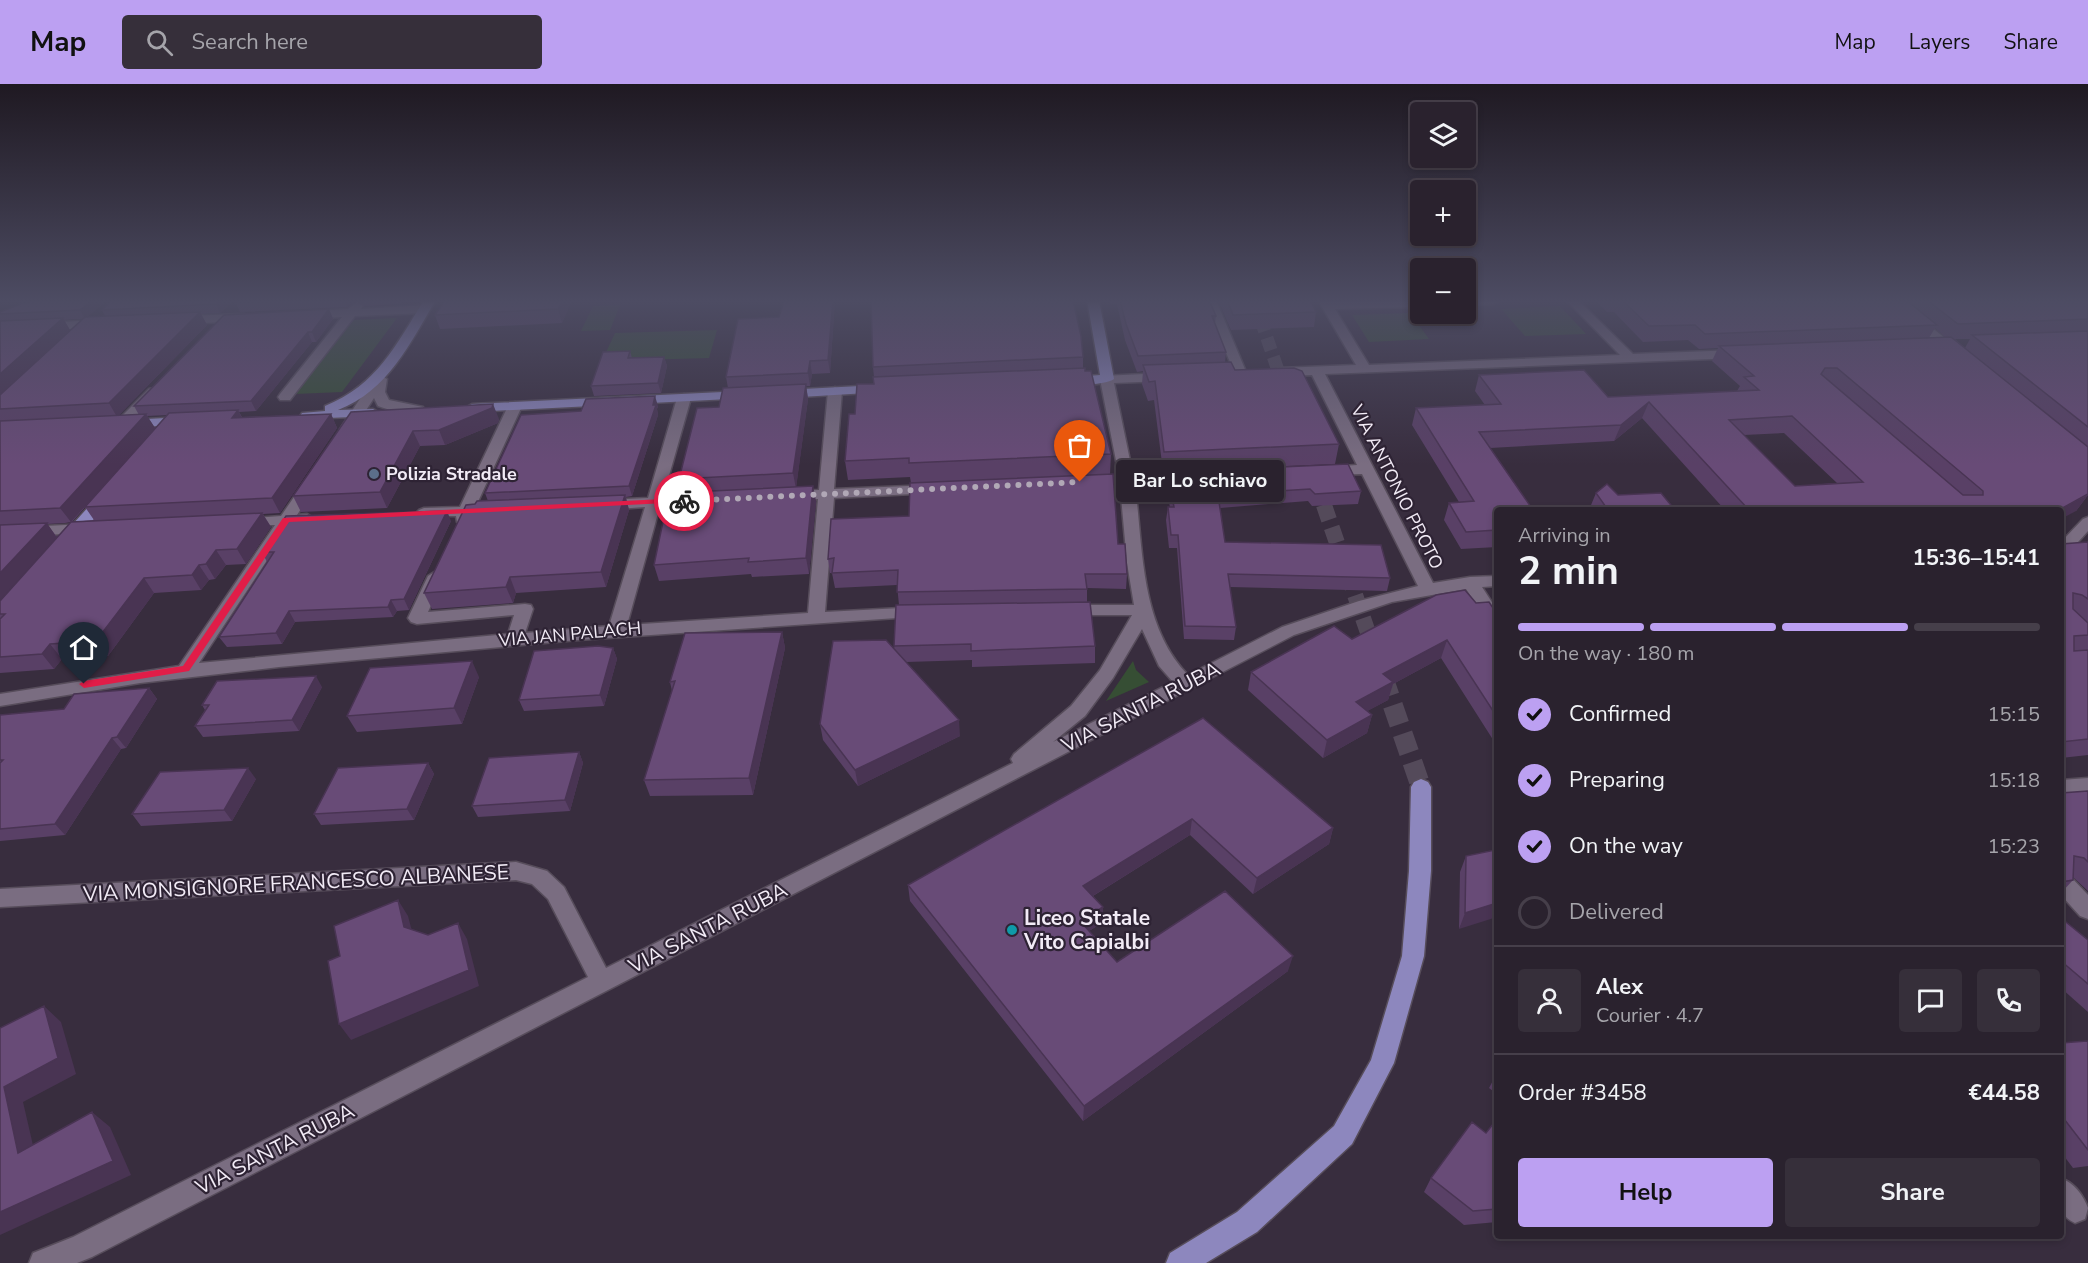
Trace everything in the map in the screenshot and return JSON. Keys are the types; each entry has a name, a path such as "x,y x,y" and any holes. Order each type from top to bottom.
{"main road":[{"path":"395,355 380,379 347,403 324,411 289,416 423,410"},
{"path":"1053,381 1107,379 1103,355"},
{"path":"462,408 892,389"},
{"path":"117,424 195,420"},
{"path":"157,438 171,422"},
{"path":"61,547 113,488"},
{"path":"1180,1263 1247,1222 1343,1136 1382,1063 1413,956 1420,871 1421,787"}],"street":[{"path":"285,397 318,355"},
{"path":"1237,355 1246,373 1702,355"},
{"path":"1357,355 1365,369"},
{"path":"1627,355 1630,358"},
{"path":"1959,355 1964,359"},
{"name":"VIA ANTONIO PROTO","path":"1317,370 1427,588"},
{"path":"1175,376 1107,379 1127,480 1144,610 1159,654 1171,671 1186,684"},
{"path":"380,379 378,392 383,403 423,410"},
{"path":"338,442 380,379"},
{"path":"117,424 162,383"},
{"path":"816,618 835,391"},
{"path":"617,630 684,398"},
{"path":"456,531 514,406"},
{"path":"1306,471 1366,469"},
{"path":"186,669 319,471"},
{"path":"1069,483 1210,476"},
{"path":"780,496 953,488"},
{"path":"583,506 711,500"},
{"path":"405,514 500,510"},
{"path":"228,523 322,518"},
{"path":"2064,547 2088,522"},
{"path":"0,533 99,529"},
{"path":"2064,549 2088,547"},
{"path":"442,564 417,618 525,609 515,638"},
{"name":"VIA SANTA RUBA","path":"43,1263 71,1255 1288,631 1335,612 1427,588 1494,581"},
{"path":"1470,582 1494,618"},
{"path":"1051,611 1144,610"},
{"path":"984,787 1041,744 1078,711 1107,674 1144,610"},
{"name":"VIA JAN PALACH","path":"0,700 64,687 186,669 515,638 936,612"},
{"path":"2064,788 2088,785"},
{"name":"VIA MONSIGNORE FRANCESCO ALBANESE","path":"0,897 516,871 539,877 556,893 602,982"},
{"path":"2064,883 2088,910"}],"green space":[{"path":"326,355 369,355 342,392 295,394"},
{"path":"605,355 710,355 709,358 602,361"},
{"path":"1133,661 1136,670 1149,682 1106,701"}],"building":[{"path":"0,355 21,355 0,374"},
{"path":"44,355 157,355 109,403 0,409 0,395"},
{"path":"184,355 289,355 251,401 134,406"},
{"path":"602,355 629,355 628,358 664,357 658,383 591,386"},
{"path":"731,355 828,355 828,360 810,361 808,373 726,377"},
{"path":"873,355 1083,355 1083,357 873,367"},
{"path":"1730,355 1973,355 2088,447 2088,494 2064,507 1746,507 1649,402 1621,425 1479,432 1531,507 1494,507 1494,530 1466,532 1449,503 1474,501 1416,408 1501,404 1479,375 1584,370 1608,397 1759,390 1744,377 1754,376","holes":["1825,368 1837,368 1983,491 1983,495 1963,495 1821,374","1792,416 1863,482 1795,486 1729,420"]},
{"path":"1997,355 2088,355 2088,427"},
{"path":"1231,362 1235,370 1294,368 1302,371 1339,444 1164,452 1155,381 1149,382 1143,365"},
{"path":"1085,368 1085,371 1091,371 1111,454 909,463 909,458 845,461 849,414 855,414 857,384 874,384 873,377"},
{"path":"806,384 793,473 679,479 697,408 719,407 723,388"},
{"path":"655,396 653,405 656,405 629,486 485,493 521,415 581,411 586,399"},
{"path":"493,404 492,408 439,430 413,431 380,492 293,496 351,412"},
{"path":"238,410 232,418 331,414 272,498 85,507 169,413"},
{"path":"146,414 60,508 0,511 0,421"},
{"path":"1348,464 1361,491 1315,494 1310,489 1218,495 1225,542 1381,545 1390,578 1228,574 1236,627 1185,626 1178,535 1171,535 1168,507 1174,507 1167,472"},
{"path":"1113,474 1118,544 1125,544 1127,574 1085,574 1087,589 897,592 898,570 832,573 834,558 828,559 831,519 909,516 910,483"},
{"path":"1607,484 1618,495 1661,493 1673,507 1606,507 1596,493"},
{"path":"813,486 806,558 748,562 749,558 654,565 669,493"},
{"path":"625,495 601,572 510,577 506,587 424,593 466,505 475,504 477,501"},
{"path":"447,511 404,599 391,600 388,607 289,611 276,633 219,637 274,552 262,552 286,516"},
{"path":"262,513 237,549 216,550 206,564 199,565 192,575 144,578 96,641 50,644 42,654 0,657 0,619 5,614 0,614 0,601 71,522"},
{"path":"47,523 0,573 0,525"},
{"path":"2088,542 2088,599 2073,593 2073,609 2088,623 2088,635 2074,636 2074,651 2088,650 2088,739 2064,742 2064,544"},
{"path":"1465,590 1476,603 1489,602 1494,610 1494,712 1447,640 1383,674 1393,682 1356,702 1372,715 1327,740 1251,672 1334,626 1352,639 1436,595"},
{"path":"1090,602 1095,646 971,651 971,644 894,646 896,605"},
{"path":"782,632 749,778 644,780 675,681 670,682 685,633"},
{"path":"886,640 959,720 855,770 820,724 833,641"},
{"path":"598,646 613,648 600,695 519,700 534,651"},
{"path":"472,661 454,708 347,716 370,668"},
{"path":"316,676 292,720 195,726 209,705 202,705 217,681"},
{"path":"149,688 117,737 112,738 55,824 0,829 0,763 3,760 0,760 0,715 64,709 74,694"},
{"name":"Liceo Statale Vito Capialbi","path":"1203,718 1333,828 1257,878 1192,819 1083,886 1103,907 1080,921 1117,962 1225,891 1293,956 1084,1106 908,885"},
{"path":"579,752 565,800 472,806 489,758"},
{"path":"428,763 407,809 314,814 338,768"},
{"path":"248,768 224,810 132,814 160,772"},
{"path":"2088,791 2088,862 2084,858 2074,856 2073,880 2064,882 2064,793"},
{"path":"1494,850 1494,904 1465,913 1466,856"},
{"path":"398,900 404,927 428,935 458,923 469,970 339,1024 328,961 340,956 334,926"},
{"path":"2064,920 2088,940 2088,984 2064,964"},
{"path":"44,1006 58,1058 4,1087 18,1153 92,1112 113,1161 0,1212 0,1028"},
{"path":"2088,1042 2088,1150 2064,1119 2064,1043"},
{"path":"1472,1122 1486,1133 1494,1123 1494,1209 1473,1211 1431,1178"}],"tunnel":[{"path":"1273,355 1285,391"},
{"path":"1316,482 1384,679"},
{"path":"1383,677 1421,787"}],"way so far":[{"path":"684,501 1080,482"}],"place":[{"name":"Polizia Stradale","path":"374,474"},
{"name":"Bar Lo schiavo","path":"1080,482"},
{"name":"Liceo Statale Vito Capialbi","path":"1012,930"}],"route":[{"path":"84,684 186,669 286,520 684,501"}]}
